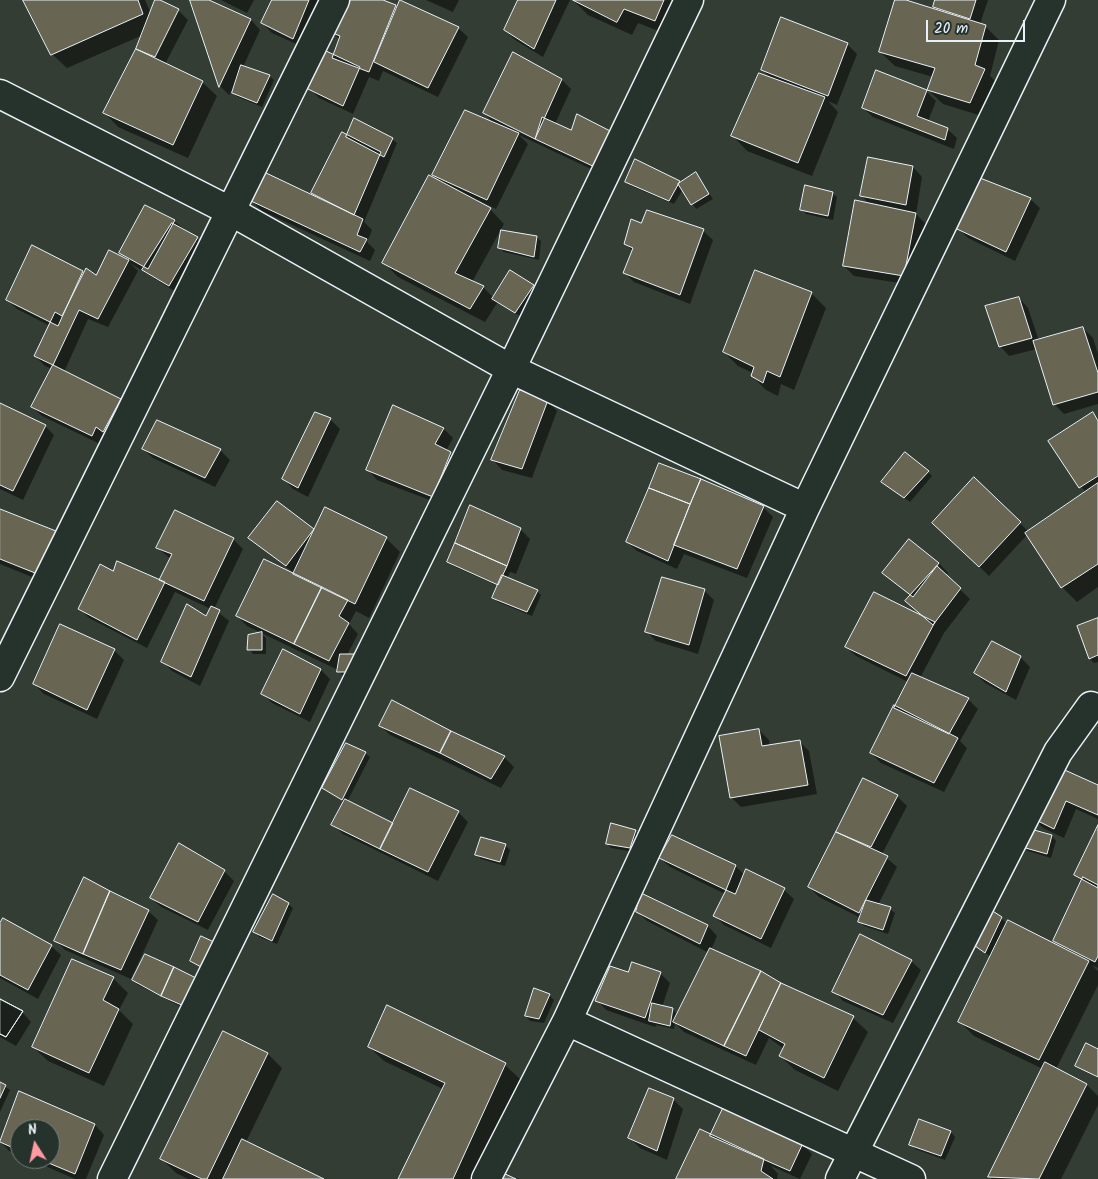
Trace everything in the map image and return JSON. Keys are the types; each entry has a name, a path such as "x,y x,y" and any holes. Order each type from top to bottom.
{"street":[{"path":"0,677 232,212 335,0"},
{"path":"112,1179 512,369 689,0"},
{"path":"486,1179 567,1021 805,508 1051,0"},
{"path":"0,94 232,212 512,369 805,508"},
{"path":"840,1179 1058,752 1091,706"},
{"path":"567,1021 911,1179"}],"building":[{"path":"23,0 138,0 143,14 51,55"},
{"path":"155,0 160,0 179,9 155,57 136,49"},
{"path":"190,0 209,0 251,19 219,87"},
{"path":"272,0 309,0 293,39 261,23"},
{"path":"343,0 383,0 396,5 369,72 332,58 340,36 330,32"},
{"path":"400,0 459,27 428,88 374,62"},
{"path":"518,0 556,0 534,49 504,30"},
{"path":"573,0 664,0 655,21 624,9 617,22"},
{"path":"895,0 906,0 986,25 975,65 985,69 970,103 927,90 935,68 879,52"},
{"path":"935,0 976,0 970,19 933,7"},
{"path":"781,17 848,43 828,96 761,70"},
{"path":"136,49 203,81 173,145 103,113"},
{"path":"324,50 360,67 343,106 308,89"},
{"path":"513,52 562,79 535,139 483,113"},
{"path":"241,65 270,75 257,103 232,93"},
{"path":"876,70 927,90 917,116 948,128 945,140 862,108"},
{"path":"759,73 825,97 798,163 731,136"},
{"path":"465,110 519,133 487,200 432,175"},
{"path":"577,114 616,134 599,169 535,139 542,117 571,130"},
{"path":"354,118 393,138 384,157 346,137"},
{"path":"342,132 381,152 354,215 311,193"},
{"path":"868,157 913,166 906,205 860,196"},
{"path":"635,159 680,181 669,201 625,182"},
{"path":"264,172 363,219 357,235 367,239 360,252 251,201"},
{"path":"696,172 709,194 691,205 678,184"},
{"path":"429,175 491,208 455,273 484,286 470,309 382,263"},
{"path":"980,178 1031,198 1006,252 957,229"},
{"path":"805,185 833,192 828,216 800,210"},
{"path":"855,200 916,213 904,276 843,266"},
{"path":"145,205 175,220 148,269 119,253"},
{"path":"647,210 704,229 680,295 623,273 633,248 624,244 631,219 641,223"},
{"path":"172,223 198,237 169,286 142,270"},
{"path":"501,230 537,236 534,257 498,248"},
{"path":"32,245 83,271 58,326 6,300"},
{"path":"109,250 129,260 98,319 79,310 53,365 34,356 55,312 62,316 86,268 96,275"},
{"path":"510,270 534,285 515,313 492,299"},
{"path":"755,270 812,292 780,377 767,371 763,383 751,376 754,367 723,352"},
{"path":"1019,297 1032,338 999,347 985,306"},
{"path":"1083,327 1098,373 1098,392 1053,405 1033,341"},
{"path":"53,365 121,399 103,432 96,427 92,436 31,407"},
{"path":"520,390 548,400 522,469 491,460"},
{"path":"0,403 46,425 13,491 0,485"},
{"path":"393,405 444,428 435,444 451,452 433,497 366,470"},
{"path":"315,412 331,418 298,488 282,479"},
{"path":"1093,412 1098,421 1098,476 1079,488 1048,441"},
{"path":"157,420 221,449 205,478 142,449"},
{"path":"905,452 929,471 904,498 881,482"},
{"path":"659,463 701,479 690,504 649,488"},
{"path":"974,477 1021,522 979,567 932,523"},
{"path":"701,479 764,506 737,569 674,545"},
{"path":"1098,483 1098,564 1061,588 1025,533"},
{"path":"649,488 690,504 668,561 626,542"},
{"path":"277,501 314,529 286,566 248,538"},
{"path":"470,505 521,528 507,566 455,543"},
{"path":"325,507 387,537 355,604 293,574"},
{"path":"0,509 56,531 40,575 0,559"},
{"path":"175,510 234,538 204,601 159,580 172,554 156,548"},
{"path":"909,539 939,563 913,597 882,573"},
{"path":"455,543 507,566 498,585 447,562"},
{"path":"264,559 322,587 294,644 236,616"},
{"path":"117,561 165,582 137,640 78,609 100,564 113,571"},
{"path":"937,566 961,588 933,625 905,601"},
{"path":"502,575 538,590 527,612 492,598"},
{"path":"662,577 705,589 689,645 645,632"},
{"path":"322,587 348,600 339,616 349,623 329,661 294,644"},
{"path":"874,592 935,622 906,676 845,647"},
{"path":"187,604 206,616 211,606 220,610 191,677 161,662"},
{"path":"1098,618 1098,655 1089,659 1077,626"},
{"path":"60,624 115,649 87,710 33,684"},
{"path":"262,632 262,650 247,650 248,635"},
{"path":"992,641 1021,656 1006,692 974,673"},
{"path":"283,649 321,669 300,714 261,694"},
{"path":"340,654 355,654 354,672 337,672"},
{"path":"912,673 969,698 949,734 894,708"},
{"path":"392,700 451,731 440,753 379,726"},
{"path":"894,705 958,738 934,783 870,753"},
{"path":"759,729 762,746 800,740 808,785 730,798 719,736"},
{"path":"451,731 505,756 491,779 440,753"},
{"path":"346,743 366,752 342,800 322,788"},
{"path":"1058,767 1098,785 1098,815 1066,801 1054,829 1032,818"},
{"path":"863,778 898,795 871,847 836,832"},
{"path":"410,788 459,811 428,872 380,849"},
{"path":"345,799 393,823 380,849 331,825"},
{"path":"611,823 636,830 630,848 606,844"},
{"path":"1098,825 1098,888 1074,875"},
{"path":"1027,828 1052,835 1047,854 1022,847"},
{"path":"836,832 888,856 859,913 808,887"},
{"path":"672,835 736,865 726,890 659,858"},
{"path":"481,837 506,844 500,862 475,855"},
{"path":"179,843 225,870 198,922 150,898"},
{"path":"746,869 785,888 761,939 713,916 726,890 735,894"},
{"path":"84,877 110,891 83,954 54,941"},
{"path":"1083,877 1098,885 1098,956 1095,962 1053,941"},
{"path":"110,891 149,910 121,970 83,954"},
{"path":"641,893 708,925 700,944 636,912"},
{"path":"273,894 289,903 272,941 253,932"},
{"path":"866,900 891,907 883,930 858,922"},
{"path":"988,908 1002,917 985,953 971,943"},
{"path":"3,918 52,945 28,990 0,975 0,923"},
{"path":"1008,920 1089,961 1039,1060 958,1022"},
{"path":"860,934 912,960 883,1015 832,992"},
{"path":"201,936 214,942 203,968 190,961"},
{"path":"710,948 761,971 724,1046 673,1022"},
{"path":"145,954 174,967 161,996 132,980"},
{"path":"72,959 114,977 103,1000 119,1009 89,1073 32,1047"},
{"path":"632,962 661,972 645,1018 595,1001 610,966 628,972"},
{"path":"174,967 196,978 184,1006 161,996"},
{"path":"761,971 781,983 746,1056 724,1046"},
{"path":"781,983 854,1016 824,1078 779,1056 785,1044 759,1030"},
{"path":"534,988 550,994 539,1019 525,1016"},
{"path":"0,999 23,1011 6,1037 0,1034"},
{"path":"0,999 23,1011 6,1037 0,1034"},
{"path":"652,1003 673,1008 670,1026 649,1021"},
{"path":"387,1005 506,1063 453,1179 398,1179 445,1083 368,1047"},
{"path":"223,1031 268,1053 207,1179 202,1179 160,1159"},
{"path":"1086,1043 1098,1049 1098,1077 1075,1066"},
{"path":"1045,1062 1087,1084 1039,1179 988,1177"},
{"path":"0,1082 6,1085 0,1098"},
{"path":"649,1088 674,1098 657,1151 628,1138"},
{"path":"19,1091 95,1124 75,1174 60,1168 60,1119 10,1119 10,1146 0,1142"},
{"path":"725,1104 803,1143 790,1171 710,1136"},
{"path":"919,1119 951,1131 941,1156 909,1145"},
{"path":"700,1129 764,1159 761,1171 773,1179 676,1179"},
{"path":"242,1139 324,1179 223,1179"},
{"path":"501,1172 516,1179 498,1179"}]}
